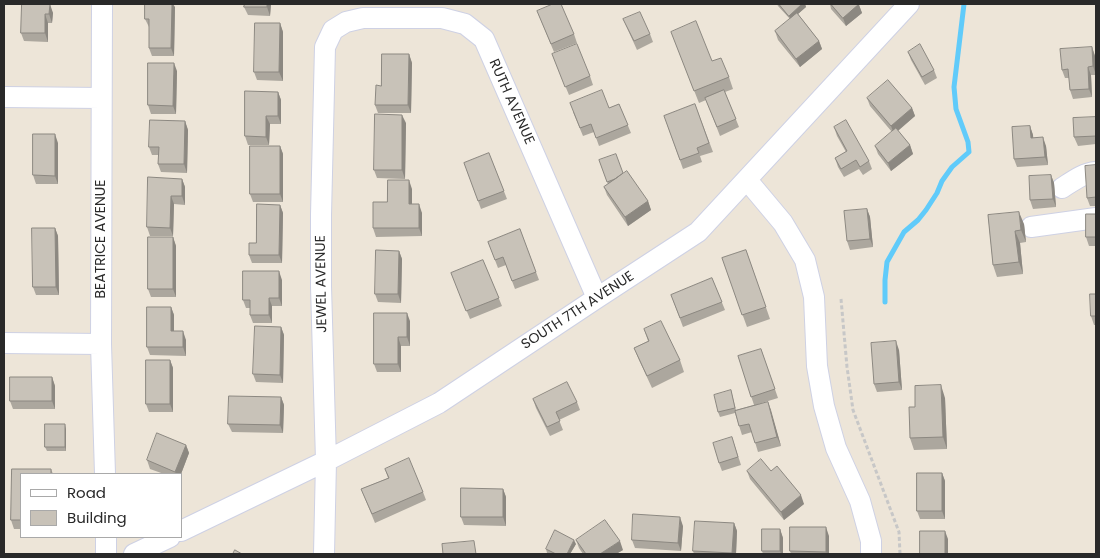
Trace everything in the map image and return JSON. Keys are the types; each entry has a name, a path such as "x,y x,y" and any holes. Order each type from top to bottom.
{"street":[{"name":"BEATRICE AVENUE","path":"102,4 101,344 104,473"},
{"name":"SOUTH 7TH AVENUE","path":"182,531 326,461 439,403 698,232 910,4"},
{"name":"RUTH AVENUE","path":"346,22 363,18 442,18 465,24 484,39 597,298"},
{"name":"JEWEL AVENUE","path":"324,554 326,461 321,215 325,47 333,30 346,22"},
{"path":"4,97 101,98"},
{"path":"1062,188 1082,175 1096,172"},
{"path":"747,180 784,223 805,260 814,297 817,366 824,406 836,448 860,501 871,541 871,554"},
{"path":"1031,227 1096,218"},
{"path":"4,343 101,344"},
{"path":"106,538 106,554"},
{"path":"134,554 168,538"}],"path":[{"path":"841,299 853,410 899,532 900,554"}],"building":[{"path":"22,4 50,4 49,14 45,14 45,33 21,33"},
{"path":"145,4 172,4 171,48 149,48 149,19 145,19"},
{"path":"245,4 267,4 267,7 244,7"},
{"path":"553,4 561,4 574,34 551,44 537,11"},
{"path":"779,4 802,4 789,16"},
{"path":"831,4 859,4 843,18"},
{"path":"640,12 650,34 634,41 623,19"},
{"path":"797,13 819,41 796,59 775,31"},
{"path":"696,21 712,61 721,58 729,77 694,91 671,32"},
{"path":"255,23 280,23 279,72 254,72"},
{"path":"577,44 590,76 565,87 552,54"},
{"path":"920,44 934,70 922,77 908,52"},
{"path":"1092,47 1093,66 1088,67 1089,89 1070,90 1068,69 1062,70 1060,49"},
{"path":"382,54 409,54 408,105 375,105 376,85 381,86"},
{"path":"148,63 174,63 173,106 148,105"},
{"path":"888,80 912,108 891,126 867,98"},
{"path":"602,90 609,108 619,104 628,125 596,138 591,124 580,128 570,103"},
{"path":"724,90 736,119 717,127 705,98"},
{"path":"245,91 278,92 278,116 266,116 266,137 245,136"},
{"path":"695,104 709,143 697,148 699,153 680,160 664,116"},
{"path":"375,114 402,115 402,170 374,170"},
{"path":"1096,117 1096,136 1074,137 1073,118"},
{"path":"150,120 185,121 184,164 158,164 159,147 149,147"},
{"path":"846,120 869,161 860,167 856,160 841,169 835,158 847,151 834,127"},
{"path":"1030,126 1031,138 1043,137 1045,157 1014,159 1012,127"},
{"path":"896,128 910,145 888,163 875,146"},
{"path":"33,134 55,134 55,176 33,175"},
{"path":"250,146 280,146 280,194 250,194"},
{"path":"489,153 504,191 478,201 464,163"},
{"path":"616,154 623,173 607,182 599,160"},
{"path":"1096,165 1096,197 1087,198 1085,166"},
{"path":"627,171 648,201 625,217 604,187"},
{"path":"1051,175 1053,199 1030,200 1029,176"},
{"path":"148,177 182,179 182,196 171,196 170,228 147,227"},
{"path":"388,180 409,180 409,204 419,204 419,228 373,228 373,202 387,202"},
{"path":"257,204 280,205 279,255 249,255 249,243 256,243"},
{"path":"867,209 870,239 847,241 844,211"},
{"path":"1019,212 1021,230 1015,231 1019,262 993,265 988,215"},
{"path":"1086,214 1096,214 1096,237 1086,237"},
{"path":"32,228 55,228 56,287 33,287"},
{"path":"520,229 536,272 512,281 503,257 495,260 488,242"},
{"path":"148,237 173,237 173,289 148,289"},
{"path":"376,250 399,251 398,294 375,294"},
{"path":"746,250 766,307 742,315 722,258"},
{"path":"483,260 499,298 466,311 451,273"},
{"path":"243,271 279,271 279,298 269,298 269,315 250,315 250,300 243,300"},
{"path":"712,278 722,302 680,318 671,295"},
{"path":"1090,294 1096,294 1096,316 1091,316"},
{"path":"147,307 171,307 171,331 183,331 183,347 147,347"},
{"path":"374,313 407,313 407,337 398,337 398,364 374,364"},
{"path":"661,321 680,360 647,376 634,348 649,341 644,329"},
{"path":"255,326 281,327 280,375 253,374"},
{"path":"896,341 899,382 874,384 871,343"},
{"path":"761,349 775,389 751,397 738,356"},
{"path":"146,360 170,360 170,404 146,404"},
{"path":"10,377 52,377 52,401 10,401"},
{"path":"567,382 577,402 556,412 560,421 547,427 533,399"},
{"path":"941,385 943,437 910,438 909,407 915,407 915,386"},
{"path":"731,390 735,408 718,412 714,395"},
{"path":"229,396 281,397 280,425 228,424"},
{"path":"768,402 777,437 755,443 749,424 739,426 735,411"},
{"path":"45,424 65,424 65,447 45,447"},
{"path":"157,433 186,445 175,472 147,460"},
{"path":"732,437 738,457 719,463 713,443"},
{"path":"409,458 423,492 372,514 361,489 389,478 385,469"},
{"path":"761,459 771,471 777,466 801,495 781,512 747,471"},
{"path":"12,469 51,469 51,473 20,473 20,520 11,520"},
{"path":"917,473 942,473 942,511 917,511"},
{"path":"461,488 503,489 503,517 461,517"},
{"path":"633,514 680,517 678,543 632,540"},
{"path":"605,520 620,541 600,554 586,554 576,540"},
{"path":"695,521 734,523 732,553 693,551"},
{"path":"790,527 826,527 826,552 790,551"},
{"path":"762,529 780,529 780,551 762,551"},
{"path":"555,530 574,540 567,554 556,554 546,549"},
{"path":"920,531 945,531 945,554 920,554"},
{"path":"474,541 476,554 443,554 442,544"},
{"path":"235,550 242,554 233,554"}],"waterway":[{"path":"885,302 887,262 904,232 926,210 952,167 969,152 968,142 956,109 954,87 964,4"}]}
